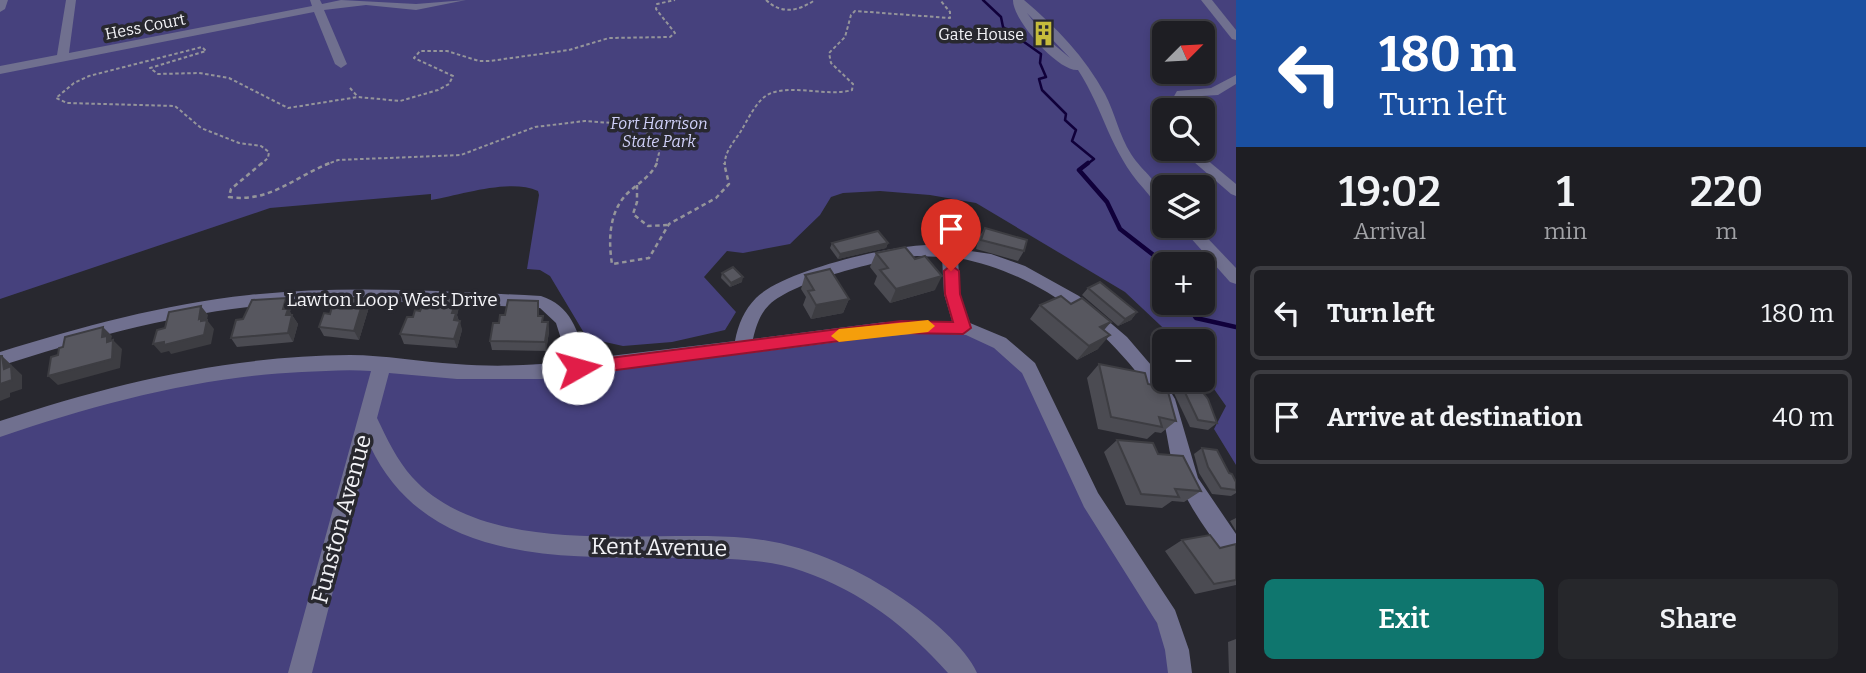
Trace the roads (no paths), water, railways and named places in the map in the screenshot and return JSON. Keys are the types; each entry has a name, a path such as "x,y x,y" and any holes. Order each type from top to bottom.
{"street":[{"path":"0,9 3,0"},
{"path":"63,57 71,0"},
{"name":"Hess Court","path":"0,69 317,4 359,2 424,6 461,0"},
{"path":"1017,0 1061,41 1088,76 1100,96 1122,150 1152,189"},
{"path":"1206,0 1236,37"},
{"path":"317,4 341,64"},
{"path":"1179,98 1181,94 1213,92 1230,85 1236,79"},
{"path":"1200,161 1236,191"},
{"path":"1198,238 1236,278"},
{"path":"742,348 755,310 766,296 781,286 897,252 950,252 985,259 1031,275 1074,299 1121,340 1158,387 1168,405 1183,468 1195,495 1236,552"},
{"path":"950,252 952,294 963,328"},
{"name":"Lawton Loop West Drive","path":"0,359 116,325 206,307 280,298 405,296 541,302 553,305 559,311 565,326 578,368"},
{"path":"0,429 103,396 195,375 296,363 352,362 499,373 578,368 901,327 963,328 1000,343 1029,368 1091,500 1167,618 1177,649 1180,673"},
{"name":"Funston Avenue","path":"300,673 382,364"},
{"name":"Kent Avenue","path":"368,419 380,448 394,470 423,499 460,523 490,534 539,544 748,549 800,559 861,584 902,612 928,633 965,673"}],"waterway":[{"path":"983,0 1001,17 1003,27 1041,54 1040,63 1046,77 1039,79 1042,90 1066,114 1065,120 1076,130 1072,141 1094,159 1086,165"},
{"path":"1088,163 1079,170 1107,202 1120,229 1152,254"},
{"path":"1194,315 1196,318 1236,327"}],"place":[{"name":"Gate House","path":"1044,34"}],"park label":[{"name":"Fort Harrison State Park","path":"659,132"}]}
